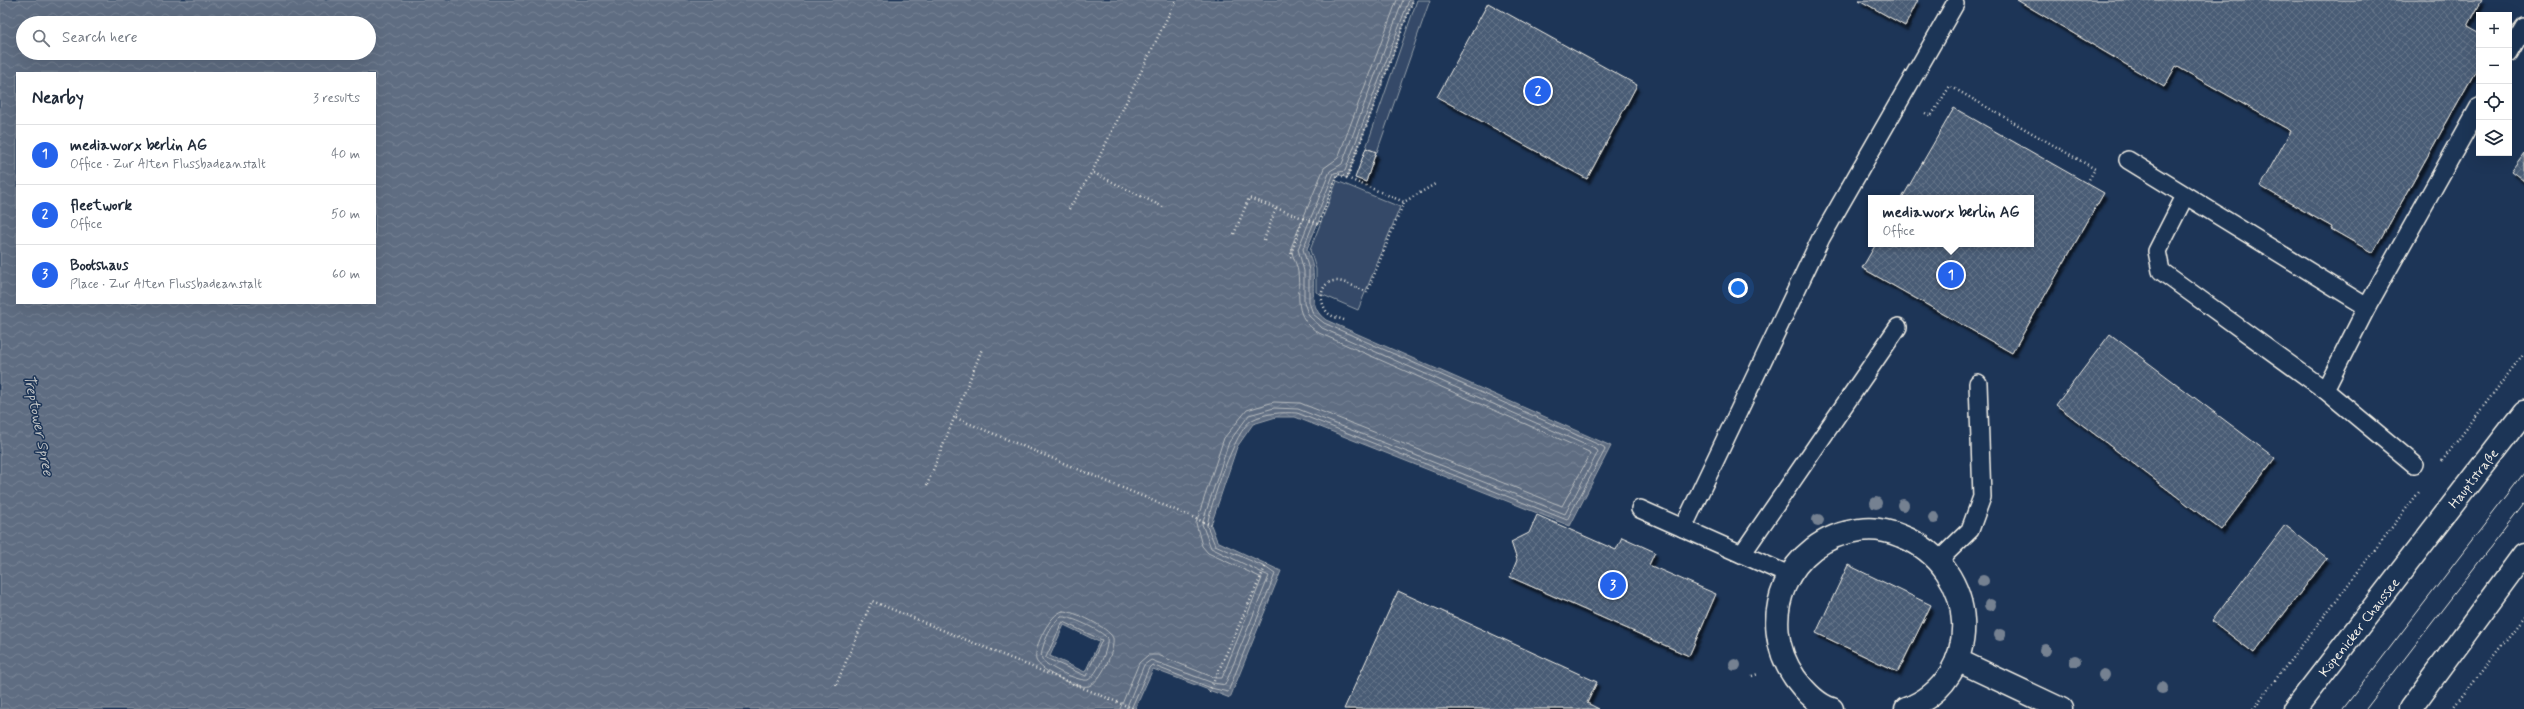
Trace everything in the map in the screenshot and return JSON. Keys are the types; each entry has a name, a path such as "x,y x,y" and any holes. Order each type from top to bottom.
{"street":[{"name":"Hauptstraße","path":"2422,544 2524,412"},
{"path":"1832,709 1803,689 1785,664 1776,634 1778,604 1789,575 1808,552 1832,537 1860,530 1890,531 1910,539 1940,560 1955,582 1963,608 1964,634 1957,660 1941,686 1916,705 1906,709"},
{"name":"Köpenicker Chaussee","path":"2295,709 2422,544"},
{"path":"2410,709 2524,554"},
{"path":"1957,660 2061,709"}],"lane":[{"path":"1683,528 1821,238 1955,4"},
{"path":"2512,48 2524,26"},
{"path":"2325,390 2367,307 2476,112"},
{"path":"2128,160 2367,307"},
{"path":"2185,196 2157,251 2161,271 2325,390 2414,464"},
{"path":"1742,554 1898,327"},
{"path":"1940,560 1970,530 1982,497 1978,382"},
{"path":"1640,509 1789,575"}],"path":[{"path":"1069,209 1092,172 1176,0"},
{"path":"1347,178 1413,0"},
{"path":"1919,110 1931,116 1950,86 2095,170 2087,183"},
{"path":"1092,172 1163,207"},
{"path":"1234,234 1249,198 1319,224 1338,174 1404,202"},
{"path":"1344,320 1329,314 1321,301 1322,293 1328,284 1335,281 1368,292 1404,202 1437,183"},
{"path":"1264,240 1276,208"},
{"path":"1290,257 1303,218"},
{"path":"927,485 956,418 982,349"},
{"path":"2440,464 2524,353"},
{"path":"956,418 1211,526"},
{"path":"2253,709 2421,489"},
{"path":"1210,692 1267,563"},
{"path":"836,685 872,601 1134,709"},
{"path":"2452,709 2524,617"}],"shaded area":[{"path":"1417,0 1430,0 1377,152 1366,148"},
{"path":"1337,181 1400,207 1358,310 1316,292 1316,269 1310,250"}],"water":[{"name":"Treptower Spree","path":"0,0 1413,0 1347,178 1338,174 1307,249 1313,268 1314,297 1317,309 1320,315 1326,320 1611,446 1570,526 1295,417 1276,417 1253,424 1237,447 1211,525 1217,541 1281,571 1230,698 1153,669 1135,709 0,709","holes":["1064,625 1099,642 1085,672 1050,656"]}],"building":[{"path":"1859,0 1918,0 1905,26"},
{"path":"2017,0 2482,0 2468,26 2476,30 2476,70 2373,253 2331,229 2332,227 2260,186 2291,131 2176,66 2164,87"},
{"path":"1488,3 1637,85 1587,179 1437,97"},
{"path":"1954,108 2104,193 2012,353 1862,268 1874,247 2034,247 2034,195 1904,195"},
{"path":"1366,148 1376,152 1366,182 1355,178"},
{"path":"2524,153 2524,181 2511,171"},
{"path":"2110,334 2275,458 2221,530 2056,405"},
{"path":"1537,515 1616,550 1622,537 1655,552 1649,565 1716,594 1689,656 1510,577 1517,560 1511,542 1529,533"},
{"path":"2285,525 2327,558 2254,653 2212,621"},
{"path":"1848,565 1931,605 1898,672 1816,633"},
{"path":"1398,591 1597,682 1587,703 1599,709 1344,709"}],"tram line":[{"path":"2343,709 2524,473"},
{"path":"2366,709 2524,503"}],"place":[{"name":"fleetwork","path":"1538,91"},
{"name":"mediaworx berlin AG","path":"1951,275"},
{"name":"Bootshaus","path":"1613,585"}]}
